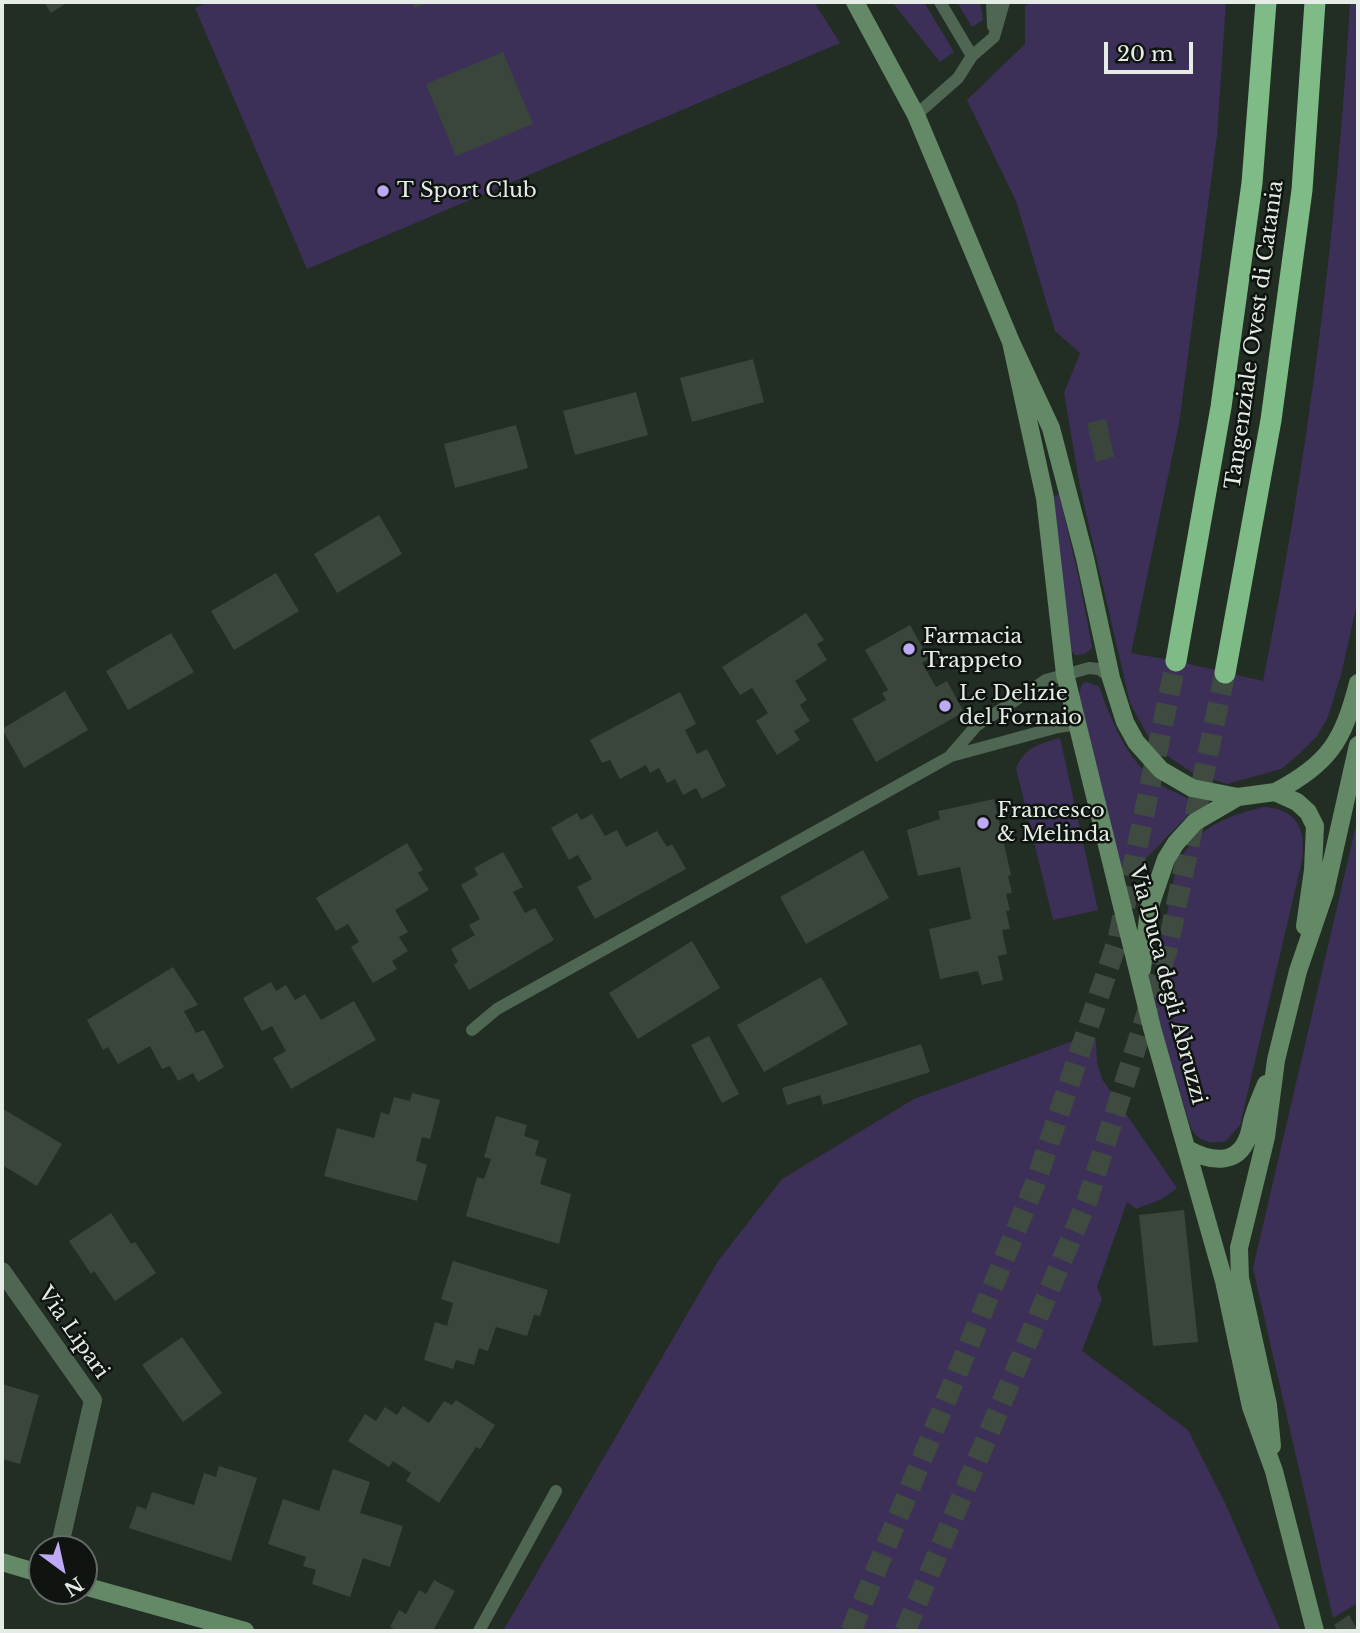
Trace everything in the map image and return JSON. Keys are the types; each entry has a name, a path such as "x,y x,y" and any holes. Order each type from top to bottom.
{"highway":[{"name":"Tangenziale Ovest di Catania","path":"1176,661 1221,407 1252,183 1266,2"},
{"name":"Tangenziale Ovest di Catania","path":"1225,673 1273,407 1302,190 1315,2"}],"main road":[{"path":"855,2 916,116 1011,342 1051,428 1085,558 1111,678 1125,722 1136,742 1161,770 1192,788 1238,797 1275,792 1297,781 1326,758 1345,727 1358,683"},
{"name":"Via Duca degli Abruzzi","path":"1011,342 1045,498 1065,674 1140,980 1224,1281 1251,1407 1274,1471 1315,1631"},
{"path":"1274,1471 1268,1405 1240,1278 1239,1248 1266,1137 1276,1060 1298,971 1325,892 1358,745"},
{"path":"1275,792 1297,802 1308,812 1315,826 1313,870 1298,971"},
{"path":"1140,980 1149,909 1166,859 1195,822 1238,797"},
{"path":"1187,1149 1201,1157 1216,1160 1231,1157 1241,1150 1248,1139 1254,1115 1276,1060"},
{"path":"2,1562 28,1570"},
{"path":"98,1590 245,1631"}],"street":[{"name":"Via Lipari","path":"2,1271 93,1400 63,1535"}],"lane":[{"path":"940,2 972,56"},
{"path":"992,2 994,37"},
{"path":"916,116 958,78 972,56 994,37 1004,2"},
{"path":"951,756 976,726 1046,680 1089,668 1099,669 1111,678"},
{"path":"472,1030 497,1009 951,756 1078,724"},
{"path":"479,1631 556,1491"}],"shaded area":[{"name":"T Sport Club","path":"209,2 814,2 840,43 307,269 195,8"},
{"path":"892,2 924,2 954,52 940,62"},
{"path":"957,2 980,2 983,20 972,27"},
{"path":"1032,2 1226,2 1217,136 1179,424 1131,653 1263,681 1307,428 1329,258 1350,2 1358,2 1358,599 1341,675 1327,719 1317,736 1281,769 1227,784 1193,773 1166,755 1149,738 1130,703 1080,487 1064,393 1080,353 1055,331 1016,201 967,100 1025,44 1025,6"},
{"path":"1059,494 1092,647 1087,653 1080,655 1075,655 1069,648 1054,497"},
{"path":"1086,682 1099,686 1116,729 1141,768 1166,788 1190,800 1193,805 1190,813 1129,876 1125,876 1123,872 1079,694 1082,684"},
{"path":"1060,738 1098,910 1053,920 1016,768 1028,751"},
{"path":"1264,807 1285,812 1297,823 1303,840 1302,861 1240,1125 1226,1141 1209,1142 1196,1135 1190,1126 1151,994 1176,868 1183,855 1191,843 1212,826"},
{"path":"1358,817 1358,1603 1333,1618 1253,1268"},
{"path":"1084,1037 1096,1041 1097,1063 1102,1079 1177,1188 1162,1199 1136,1209 1127,1202 1097,1287 1102,1299 1082,1351 1188,1430 1226,1505 1281,1631 503,1631 718,1261 782,1179 914,1099"}],"building":[{"path":"44,2 68,2 51,13"},
{"path":"412,2 431,2 414,8"},
{"path":"503,52 533,124 456,156 426,84"},
{"path":"753,359 764,402 692,422 680,378"},
{"path":"636,392 648,435 575,455 563,411"},
{"path":"1106,419 1114,457 1096,462 1087,423"},
{"path":"516,425 528,468 455,488 444,444"},
{"path":"379,515 402,554 337,593 314,554"},
{"path":"276,573 299,611 234,650 211,611"},
{"path":"806,613 824,640 817,644 827,660 795,681 807,700 800,705 810,721 794,731 800,740 777,755 756,721 768,713 752,688 740,695 722,667"},
{"path":"910,625 929,659 922,663 936,687 947,681 964,712 876,762 852,719 886,700 882,693 888,690 865,650"},
{"path":"171,633 194,672 128,710 106,671"},
{"path":"65,691 88,730 24,768 2,729"},
{"path":"680,692 696,724 685,730 697,754 707,749 726,786 702,799 696,788 683,795 675,779 667,783 659,768 650,773 646,765 620,779 610,760 602,763 590,740"},
{"path":"994,799 1011,875 1008,876 1012,893 1006,894 1010,910 1006,911 1010,929 1002,930 1007,954 998,956 1003,980 982,985 978,971 940,979 929,929 971,919 960,867 918,876 907,830 940,819 938,811"},
{"path":"577,813 581,820 592,814 605,836 617,830 626,847 657,831 667,847 672,844 686,869 595,919 577,887 592,879 578,855 569,860 551,828"},
{"path":"407,843 423,870 418,873 429,890 395,910 408,932 399,937 408,951 392,961 397,969 373,983 351,947 359,942 348,924 336,931 316,898"},
{"path":"863,850 889,898 806,944 780,897"},
{"path":"503,852 523,887 513,892 525,913 535,908 554,940 469,990 454,965 458,962 451,949 475,935 469,925 480,919 461,885 478,875 474,868"},
{"path":"692,941 720,988 638,1039 609,993"},
{"path":"173,967 198,1005 184,1011 196,1033 204,1030 224,1067 198,1082 193,1073 178,1081 170,1066 162,1069 150,1046 118,1064 108,1047 103,1050 87,1020"},
{"path":"821,977 848,1024 764,1072 737,1025"},
{"path":"271,982 276,991 286,985 295,1000 305,994 321,1020 354,1001 376,1040 291,1089 273,1058 286,1051 272,1026 262,1031 243,998"},
{"path":"709,1036 739,1094 722,1103 691,1045"},
{"path":"921,1044 930,1072 823,1105 820,1095 787,1105 782,1088"},
{"path":"412,1093 440,1100 430,1139 422,1137 416,1161 427,1165 417,1201 324,1176 337,1128 374,1138 381,1112 389,1115 394,1097 410,1101"},
{"path":"3,1109 62,1144 37,1186 2,1165"},
{"path":"496,1116 527,1125 524,1136 539,1141 535,1155 547,1159 540,1184 571,1194 559,1244 466,1216 477,1177 484,1179 491,1159 484,1157"},
{"path":"1184,1210 1198,1342 1153,1346 1139,1215"},
{"path":"111,1213 131,1244 135,1242 156,1273 115,1301 94,1271 91,1274 69,1241"},
{"path":"453,1261 548,1290 540,1316 534,1315 527,1336 496,1327 488,1351 479,1348 474,1365 456,1360 453,1369 424,1360 435,1322 447,1326 453,1303 441,1299"},
{"path":"182,1337 222,1393 183,1422 142,1365"},
{"path":"2,1384 39,1395 20,1464 2,1459"},
{"path":"456,1400 495,1425 480,1449 476,1447 439,1503 406,1481 411,1473 393,1461 389,1467 348,1441 365,1414 376,1421 385,1407 397,1415 403,1406 429,1423 444,1401 452,1405"},
{"path":"219,1466 257,1478 231,1561 129,1528 137,1506 146,1509 152,1492 194,1505 204,1473 216,1477"},
{"path":"333,1469 370,1482 360,1513 403,1526 390,1567 363,1558 350,1597 312,1584 316,1570 303,1566 306,1557 268,1544 283,1499 319,1511"},
{"path":"434,1580 455,1591 433,1631 398,1631 390,1627 399,1610 406,1614 419,1590 426,1594"},
{"path":"1349,1615 1358,1631 1338,1631 1334,1625"}],"tunnel":[{"path":"851,1631 1035,1184 1118,939 1176,661"},
{"path":"905,1631 1087,1201 1167,950 1225,673"}],"place":[{"name":"T Sport Club","path":"383,191"},
{"name":"Farmacia Trappeto","path":"909,649"},
{"name":"Le Delizie del Fornaio","path":"945,706"},
{"name":"Francesco & Melinda","path":"983,823"}]}
